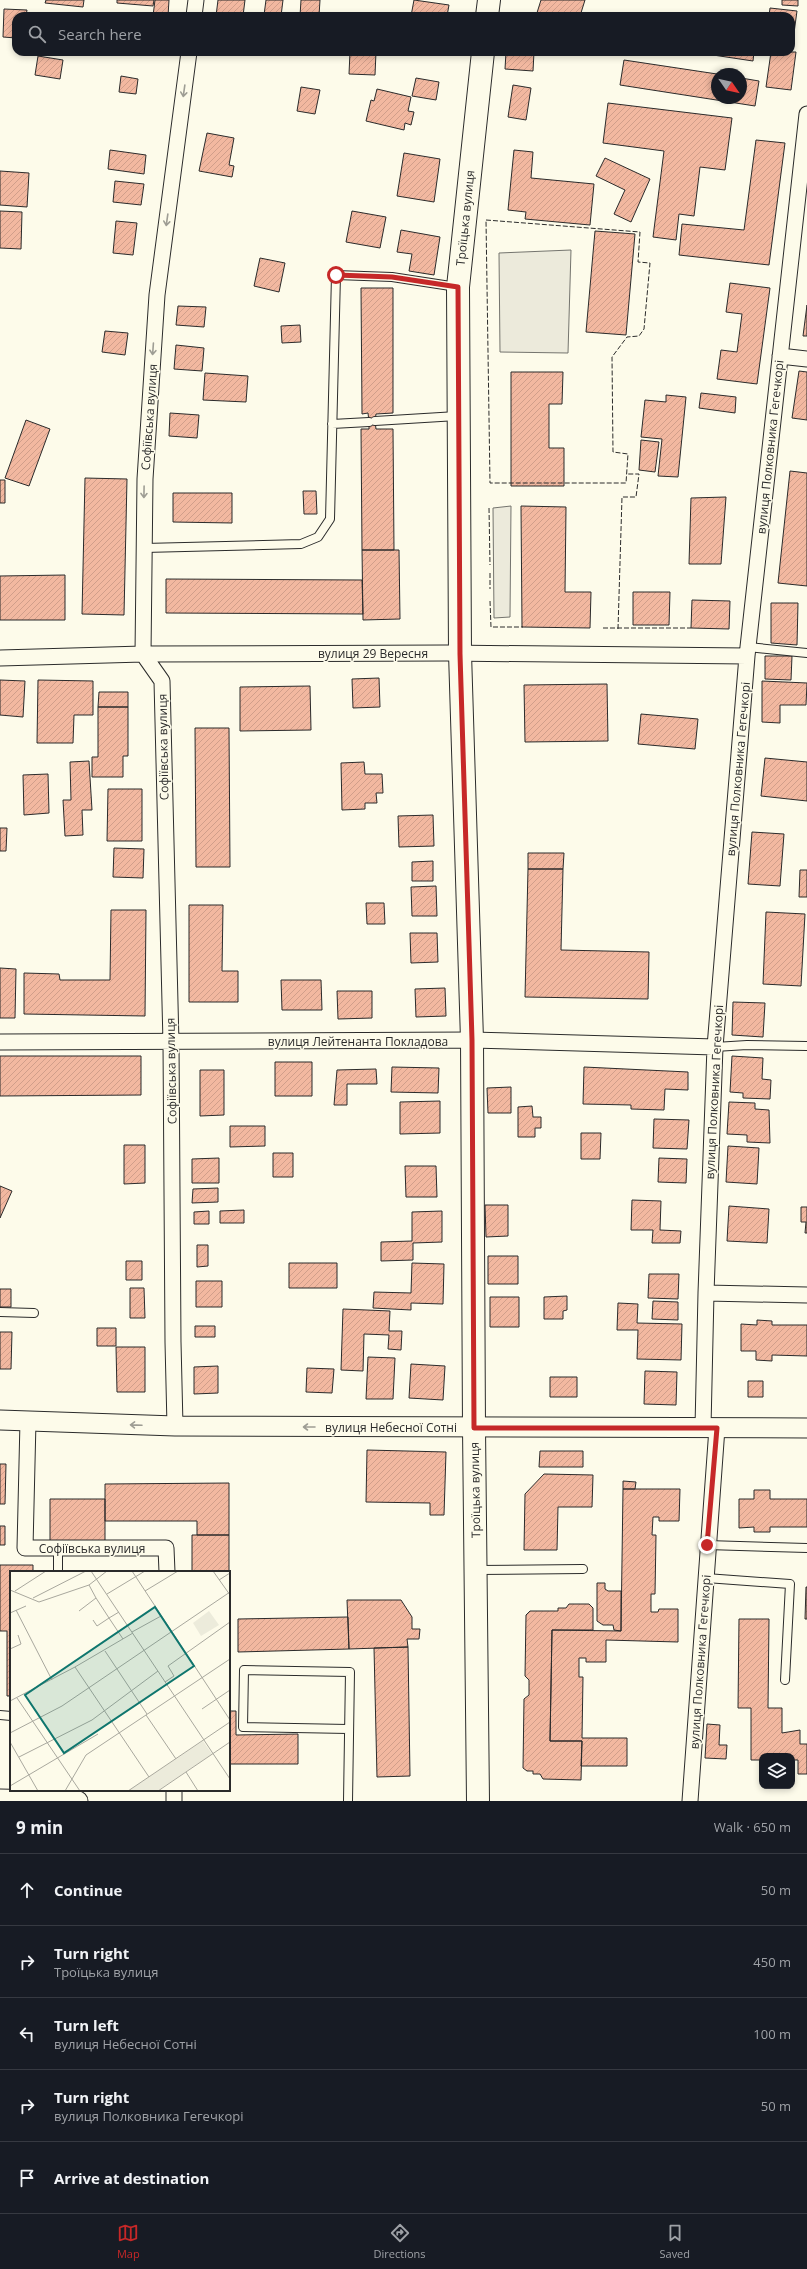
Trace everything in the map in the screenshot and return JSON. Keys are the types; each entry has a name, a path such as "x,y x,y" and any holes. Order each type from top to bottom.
{"main road":[{"path":"488,12 489,0"},
{"name":"Троїцька вулиця","path":"478,1801 472,1040 460,654 458,287 482,56"}],"street":[{"path":"194,12 196,0"},
{"name":"Софіївська вулиця","path":"175,1426 171,1042 162,681 143,654 144,548 145,479 157,295 188,56"},
{"name":"вулиця Полковника Гегечкорі","path":"690,1801 706,1578 710,1428 706,1293 715,1047 747,652 807,114"},
{"path":"780,356 807,359"},
{"name":"вулиця 29 Вересня","path":"0,658 143,654 747,652"},
{"name":"вулиця Лейтенанта Покладова","path":"0,1042 472,1040 715,1047"},
{"path":"706,1293 807,1295"},
{"name":"вулиця Небесної Сотні","path":"0,1420 175,1426 807,1428"},
{"name":"Софіївська вулиця","path":"28,1421 25,1548 166,1548 167,1571"},
{"path":"0,1799 24,1794 78,1801"}],"lane":[{"path":"144,548 301,544 318,537 330,519 336,275 392,277 458,287"},
{"path":"332,424 458,416"},
{"path":"747,652 807,653"},
{"path":"715,1047 747,1045 807,1046"},
{"path":"0,1312 34,1313"},
{"path":"707,1545 807,1548"},
{"path":"58,1548 58,1571"},
{"path":"476,1570 583,1568"},
{"path":"706,1578 790,1584 785,1680"},
{"path":"348,1729 243,1727 244,1670 350,1672 348,1801"},
{"path":"0,1715 10,1716"}],"shaded area":[{"path":"571,250 568,353 500,352 499,253"},
{"path":"511,506 510,617 494,618 493,508"}],"building":[{"path":"46,0 84,0 83,7 45,3"},
{"path":"117,0 154,0 153,6 117,3"},
{"path":"155,0 169,0 168,12 154,12"},
{"path":"218,0 245,0 244,12 216,12"},
{"path":"266,0 283,0 282,12 264,12"},
{"path":"301,0 320,0 319,12 300,12"},
{"path":"414,0 449,5 448,12 412,12"},
{"path":"541,0 585,0 581,12 537,12"},
{"path":"782,0 798,0 798,6 782,5"},
{"path":"770,8 797,11 795,26 795,12 770,12"},
{"path":"4,9 27,10 27,12 12,12 12,38 3,37"},
{"path":"796,52 791,90 766,87 770,56 795,56"},
{"path":"38,56 63,60 60,79 35,75"},
{"path":"350,56 376,56 375,75 349,74"},
{"path":"506,56 534,56 533,71 505,69"},
{"path":"720,56 754,56 753,61"},
{"path":"624,60 711,73 711,99 620,85"},
{"path":"121,76 138,79 136,94 119,92"},
{"path":"416,78 439,82 436,100 412,96"},
{"path":"747,79 759,81 755,106 742,104 747,104"},
{"path":"513,85 531,88 526,120 508,117"},
{"path":"301,87 320,90 315,114 297,111"},
{"path":"377,89 411,97 408,111 414,112 411,125 405,123 404,130 366,121 371,100 374,101"},
{"path":"608,103 732,118 725,170 700,167 694,216 679,214 676,240 653,237 664,151 603,143"},
{"path":"207,133 234,138 229,165 234,166 232,177 199,171"},
{"path":"756,140 785,143 769,265 679,255 682,224 744,230"},
{"path":"110,150 146,155 144,174 108,169"},
{"path":"514,150 533,152 531,178 594,184 590,225 525,219 526,212 508,210"},
{"path":"404,153 440,159 434,202 397,196"},
{"path":"605,158 650,179 631,222 614,214 625,190 596,176"},
{"path":"0,171 29,173 27,207 0,205"},
{"path":"115,181 144,184 141,205 113,202"},
{"path":"0,211 22,212 21,249 0,248"},
{"path":"352,211 386,217 380,248 346,242"},
{"path":"116,221 137,223 133,255 113,253"},
{"path":"401,230 440,237 434,275 409,271 412,254 397,252"},
{"path":"595,231 635,234 626,335 586,332"},
{"path":"260,258 285,263 279,292 254,286"},
{"path":"730,283 770,288 757,384 717,379 721,350 737,352 742,314 726,312"},
{"path":"361,288 393,288 393,413 376,414 375,421 376,429 393,429 394,550 362,550 361,429 369,429 369,422 368,413 362,414"},
{"path":"807,305 807,336 803,336"},
{"path":"178,306 206,307 204,327 176,325"},
{"path":"300,325 301,342 282,343 281,326"},
{"path":"105,331 128,333 125,355 102,352"},
{"path":"176,345 204,348 202,371 174,369"},
{"path":"799,371 807,372 807,420 792,418"},
{"path":"511,372 563,372 562,404 549,404 549,448 564,448 564,486 511,486"},
{"path":"205,373 248,376 246,402 203,400"},
{"path":"701,393 736,397 735,413 699,408"},
{"path":"666,395 686,397 678,477 658,476 662,439 641,437 645,400 666,402"},
{"path":"170,413 199,415 197,438 169,436"},
{"path":"26,420 50,429 29,486 5,478"},
{"path":"641,440 659,442 655,472 639,470"},
{"path":"790,471 807,473 807,586 778,583"},
{"path":"85,478 127,479 124,615 82,614"},
{"path":"0,480 5,480 5,503 0,503"},
{"path":"303,491 316,491 317,514 304,514"},
{"path":"173,493 232,493 232,523 173,522"},
{"path":"726,497 721,564 689,564 691,498"},
{"path":"521,506 566,507 565,592 591,592 590,628 522,627"},
{"path":"362,550 399,550 400,619 363,620"},
{"path":"65,575 65,620 0,620 0,576"},
{"path":"166,579 362,580 363,614 166,613"},
{"path":"633,592 670,592 669,625 633,625"},
{"path":"692,600 730,601 729,629 691,628"},
{"path":"771,603 798,603 797,645 771,643"},
{"path":"765,656 792,656 791,680 765,679"},
{"path":"379,678 380,707 353,708 352,679"},
{"path":"0,680 25,681 23,717 0,715"},
{"path":"38,680 93,681 93,715 74,715 73,743 37,743"},
{"path":"762,681 807,683 806,705 780,705 780,723 762,722"},
{"path":"607,684 608,741 525,742 524,685"},
{"path":"310,686 311,730 240,731 240,687"},
{"path":"99,692 128,692 128,707 98,707"},
{"path":"98,707 128,707 128,756 123,756 123,777 92,777 92,757 98,757"},
{"path":"641,714 698,719 695,749 638,744"},
{"path":"195,728 229,728 230,867 196,867"},
{"path":"765,758 807,762 807,801 761,796"},
{"path":"89,761 92,810 82,810 83,835 65,836 63,800 71,800 70,762"},
{"path":"364,762 365,774 382,774 383,793 376,793 377,803 365,803 365,809 342,810 341,763"},
{"path":"48,774 49,813 24,815 23,775"},
{"path":"108,789 142,789 142,841 107,841"},
{"path":"433,815 434,846 399,847 398,816"},
{"path":"0,828 7,828 6,851 0,851"},
{"path":"752,832 784,834 780,886 748,884"},
{"path":"114,848 144,849 143,878 113,877"},
{"path":"528,853 564,853 563,869 528,869"},
{"path":"433,861 433,881 412,881 412,862"},
{"path":"528,869 563,869 561,950 649,952 648,999 525,997"},
{"path":"800,870 807,870 807,897 799,897"},
{"path":"436,886 437,916 412,916 411,887"},
{"path":"366,903 384,903 385,924 367,924"},
{"path":"189,905 223,905 222,971 238,971 238,1002 189,1002"},
{"path":"111,910 146,910 145,1016 24,1014 24,973 59,974 60,980 110,980"},
{"path":"766,912 805,914 801,986 763,984"},
{"path":"410,933 437,933 438,962 411,963"},
{"path":"0,968 16,969 15,1018 0,1018"},
{"path":"281,980 321,980 322,1010 282,1010"},
{"path":"445,988 446,1016 416,1017 415,989"},
{"path":"337,991 372,991 372,1018 338,1019"},
{"path":"733,1002 765,1003 763,1037 732,1035"},
{"path":"0,1056 141,1056 141,1095 0,1096"},
{"path":"732,1056 763,1058 762,1079 771,1080 770,1099 743,1098 743,1093 730,1092"},
{"path":"275,1062 312,1062 312,1096 275,1096"},
{"path":"392,1067 439,1068 438,1093 391,1092"},
{"path":"584,1067 688,1072 688,1090 665,1089 664,1110 631,1109 631,1105 583,1104"},
{"path":"376,1069 377,1084 347,1084 347,1105 334,1105 337,1070"},
{"path":"200,1070 224,1070 224,1115 200,1116"},
{"path":"511,1087 511,1113 488,1113 487,1088"},
{"path":"440,1101 440,1133 400,1134 400,1102"},
{"path":"729,1102 755,1103 755,1109 769,1110 770,1143 747,1142 747,1135 727,1134"},
{"path":"532,1106 533,1117 541,1117 541,1128 535,1128 535,1137 518,1137 518,1107"},
{"path":"654,1119 689,1120 687,1149 653,1148"},
{"path":"230,1126 265,1126 265,1146 230,1147"},
{"path":"581,1133 601,1133 600,1159 581,1159"},
{"path":"124,1145 145,1145 145,1183 124,1184"},
{"path":"728,1146 759,1148 757,1184 726,1182"},
{"path":"273,1153 293,1153 293,1177 273,1177"},
{"path":"219,1158 219,1183 192,1183 192,1159"},
{"path":"659,1158 687,1159 686,1183 658,1182"},
{"path":"405,1166 436,1166 437,1197 406,1197"},
{"path":"0,1186 12,1191 0,1218"},
{"path":"218,1188 218,1202 192,1203 193,1189"},
{"path":"632,1200 661,1201 660,1230 681,1231 680,1243 652,1243 653,1230 631,1230"},
{"path":"485,1205 508,1205 508,1236 486,1237"},
{"path":"729,1206 769,1209 767,1243 727,1241"},
{"path":"801,1207 807,1207 807,1233 805,1233 806,1222 801,1222"},
{"path":"244,1210 244,1223 220,1223 220,1211"},
{"path":"209,1211 209,1224 194,1224 194,1212"},
{"path":"442,1211 442,1242 413,1243 413,1260 381,1261 381,1242 412,1241 412,1212"},
{"path":"197,1245 208,1245 208,1266 197,1267"},
{"path":"488,1256 518,1256 518,1284 488,1284"},
{"path":"126,1261 142,1261 142,1280 126,1280"},
{"path":"289,1263 337,1263 337,1288 289,1288"},
{"path":"412,1263 444,1264 443,1304 411,1303 411,1310 373,1308 374,1292 411,1293"},
{"path":"649,1274 679,1274 678,1299 648,1298"},
{"path":"196,1281 222,1281 222,1307 196,1307"},
{"path":"130,1288 144,1288 145,1318 130,1318"},
{"path":"0,1289 11,1289 11,1307 0,1307"},
{"path":"567,1296 567,1310 563,1311 563,1319 544,1319 544,1297"},
{"path":"490,1297 519,1297 519,1327 490,1327"},
{"path":"653,1301 678,1302 678,1320 652,1319"},
{"path":"618,1303 638,1304 637,1323 682,1324 681,1360 637,1359 638,1330 617,1330"},
{"path":"343,1309 390,1311 389,1331 402,1331 401,1350 388,1349 389,1335 364,1334 363,1371 341,1370"},
{"path":"757,1320 772,1321 772,1325 807,1325 807,1356 772,1355 772,1361 756,1360 756,1351 741,1351 741,1324 757,1325"},
{"path":"195,1326 215,1326 215,1337 195,1337"},
{"path":"97,1328 116,1328 116,1346 97,1346"},
{"path":"0,1332 12,1332 11,1369 0,1369"},
{"path":"116,1347 145,1347 145,1392 117,1392"},
{"path":"368,1357 395,1358 393,1399 366,1399"},
{"path":"411,1364 445,1366 443,1400 409,1398"},
{"path":"218,1366 218,1393 194,1394 194,1367"},
{"path":"307,1368 334,1369 332,1393 306,1392"},
{"path":"645,1371 677,1372 676,1405 644,1404"},
{"path":"550,1377 577,1377 577,1397 550,1397"},
{"path":"748,1381 763,1381 763,1397 748,1397"},
{"path":"367,1450 446,1452 444,1515 430,1515 430,1503 366,1502"},
{"path":"540,1451 583,1451 583,1467 539,1467"},
{"path":"0,1464 6,1464 5,1504 0,1504"},
{"path":"544,1474 593,1475 592,1507 558,1507 557,1550 524,1550 525,1494"},
{"path":"623,1481 636,1482 635,1489 623,1489"},
{"path":"229,1483 229,1535 197,1535 197,1521 105,1521 105,1484"},
{"path":"623,1489 680,1489 679,1521 659,1521 659,1517 653,1517 652,1535 656,1535 655,1594 651,1594 651,1612 658,1612 659,1609 678,1609 678,1642 606,1640 606,1662 586,1662 586,1658 579,1658 579,1677 583,1677 582,1738 627,1738 627,1766 581,1766 582,1741 550,1741 552,1630 621,1631"},
{"path":"754,1490 770,1490 770,1499 807,1499 807,1527 770,1527 770,1532 754,1532 754,1527 739,1528 739,1499 754,1499"},
{"path":"50,1499 105,1499 105,1545 50,1545"},
{"path":"0,1526 5,1526 5,1545 0,1545"},
{"path":"192,1535 229,1535 229,1571 192,1571"},
{"path":"0,1565 33,1565 33,1571 10,1571 10,1696 7,1696 7,1631 0,1631"},
{"path":"597,1583 605,1583 605,1589 608,1591 621,1591 621,1631 614,1630 613,1625 603,1625 597,1621"},
{"path":"806,1587 807,1619 805,1619"},
{"path":"347,1600 401,1600 412,1617 412,1629 420,1629 419,1639 407,1639 408,1647 349,1649"},
{"path":"569,1604 589,1604 593,1608 593,1630 552,1630 550,1741 582,1741 581,1780 543,1779 540,1774 533,1774 533,1771 527,1771 523,1768 524,1699 529,1695 529,1680 525,1676 526,1615 530,1611 558,1611 558,1608 566,1608"},
{"path":"348,1617 349,1649 238,1652 238,1619"},
{"path":"739,1619 769,1619 768,1708 782,1708 782,1733 800,1730 800,1744 807,1744 807,1774 798,1774 798,1760 795,1760 795,1753 759,1753 759,1760 751,1760 751,1708 738,1708"},
{"path":"408,1647 410,1776 377,1777 374,1648"},
{"path":"230,1711 236,1711 236,1735 298,1734 298,1764 230,1764"},
{"path":"707,1724 720,1725 719,1745 727,1745 726,1759 705,1758"}],"fence":[{"path":"486,220 640,232 638,262 650,263 644,329 639,336 627,337 612,357 613,452 628,454 626,483 490,483 486,220"},
{"path":"618,629 622,497 636,497 639,474 626,474"},
{"path":"489,508 490,565"},
{"path":"490,573 490,589"},
{"path":"490,601 491,627 523,627"},
{"path":"603,628 691,628"}],"route":[{"path":"336,275 392,277 458,287 460,654 472,1040 474,1428 717,1428 707,1545"}]}
